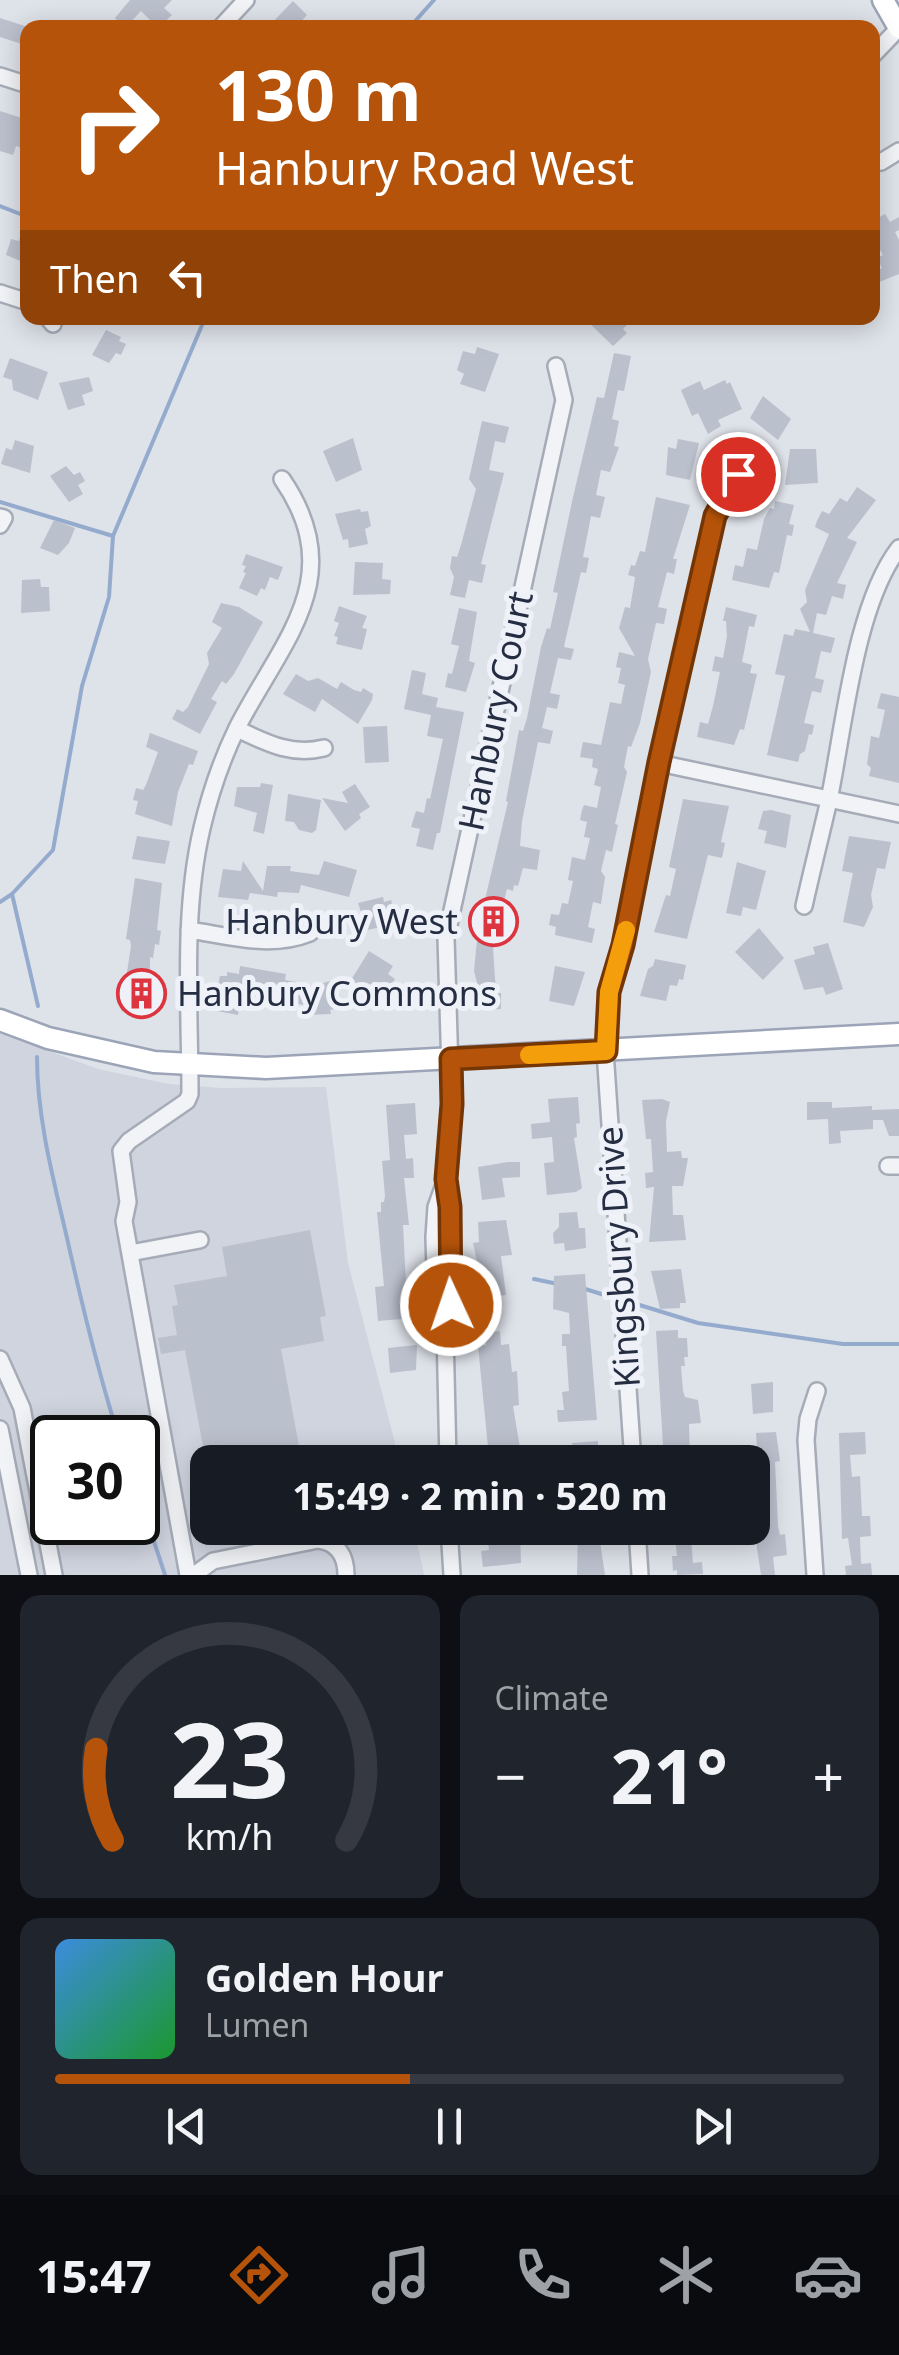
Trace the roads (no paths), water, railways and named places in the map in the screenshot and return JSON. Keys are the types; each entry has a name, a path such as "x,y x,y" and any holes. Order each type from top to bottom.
{"main road":[{"path":"884,0 899,28"},
{"path":"0,1020 48,1038 154,1062 266,1068 899,1034"}],"street":[{"path":"227,20 246,0"},
{"path":"880,48 899,28"},
{"name":"Hanbury Court","path":"448,1445 446,1330 451,1305 441,1263 436,1207 446,1179 452,1104 446,938 564,400 556,366"},
{"name":"Kingsbury Drive","path":"632,1445 606,1051 609,992 623,945 659,762 715,516 738,474"},
{"path":"282,479 297,501 312,552 306,605 237,729 216,777 192,878 187,1101 121,1151 128,1202 124,1221 191,1575 213,1560 318,1540 335,1545 340,1551 346,1575"},
{"path":"804,906 829,799 848,691 874,595 888,562 899,548"},
{"path":"237,729 289,751 324,748"},
{"path":"659,762 899,814"},
{"path":"189,930 265,942 310,933"},
{"path":"130,1253 200,1240"},
{"path":"0,1359 22,1408 54,1575"},
{"path":"815,1575 806,1440 817,1391"},
{"path":"1,1435 29,1575"},
{"path":"450,1545 452,1575"},
{"path":"638,1545 640,1575"}],"waterway":[{"path":"416,20 434,0"},
{"path":"0,206 20,214"},
{"path":"0,902 53,850 82,686 109,597 113,536 202,325"},
{"path":"0,502 113,536"},
{"path":"12,894 38,1006"},
{"path":"37,1057 51,1170 112,1415"},
{"path":"534,1279 558,1284"},
{"path":"582,1288 611,1297"},
{"path":"633,1303 698,1323 843,1344 899,1344"},
{"path":"155,1545 165,1575"}],"place":[{"name":"Hanbury West","path":"493,922"},
{"name":"Hanbury Commons","path":"142,994"}]}
